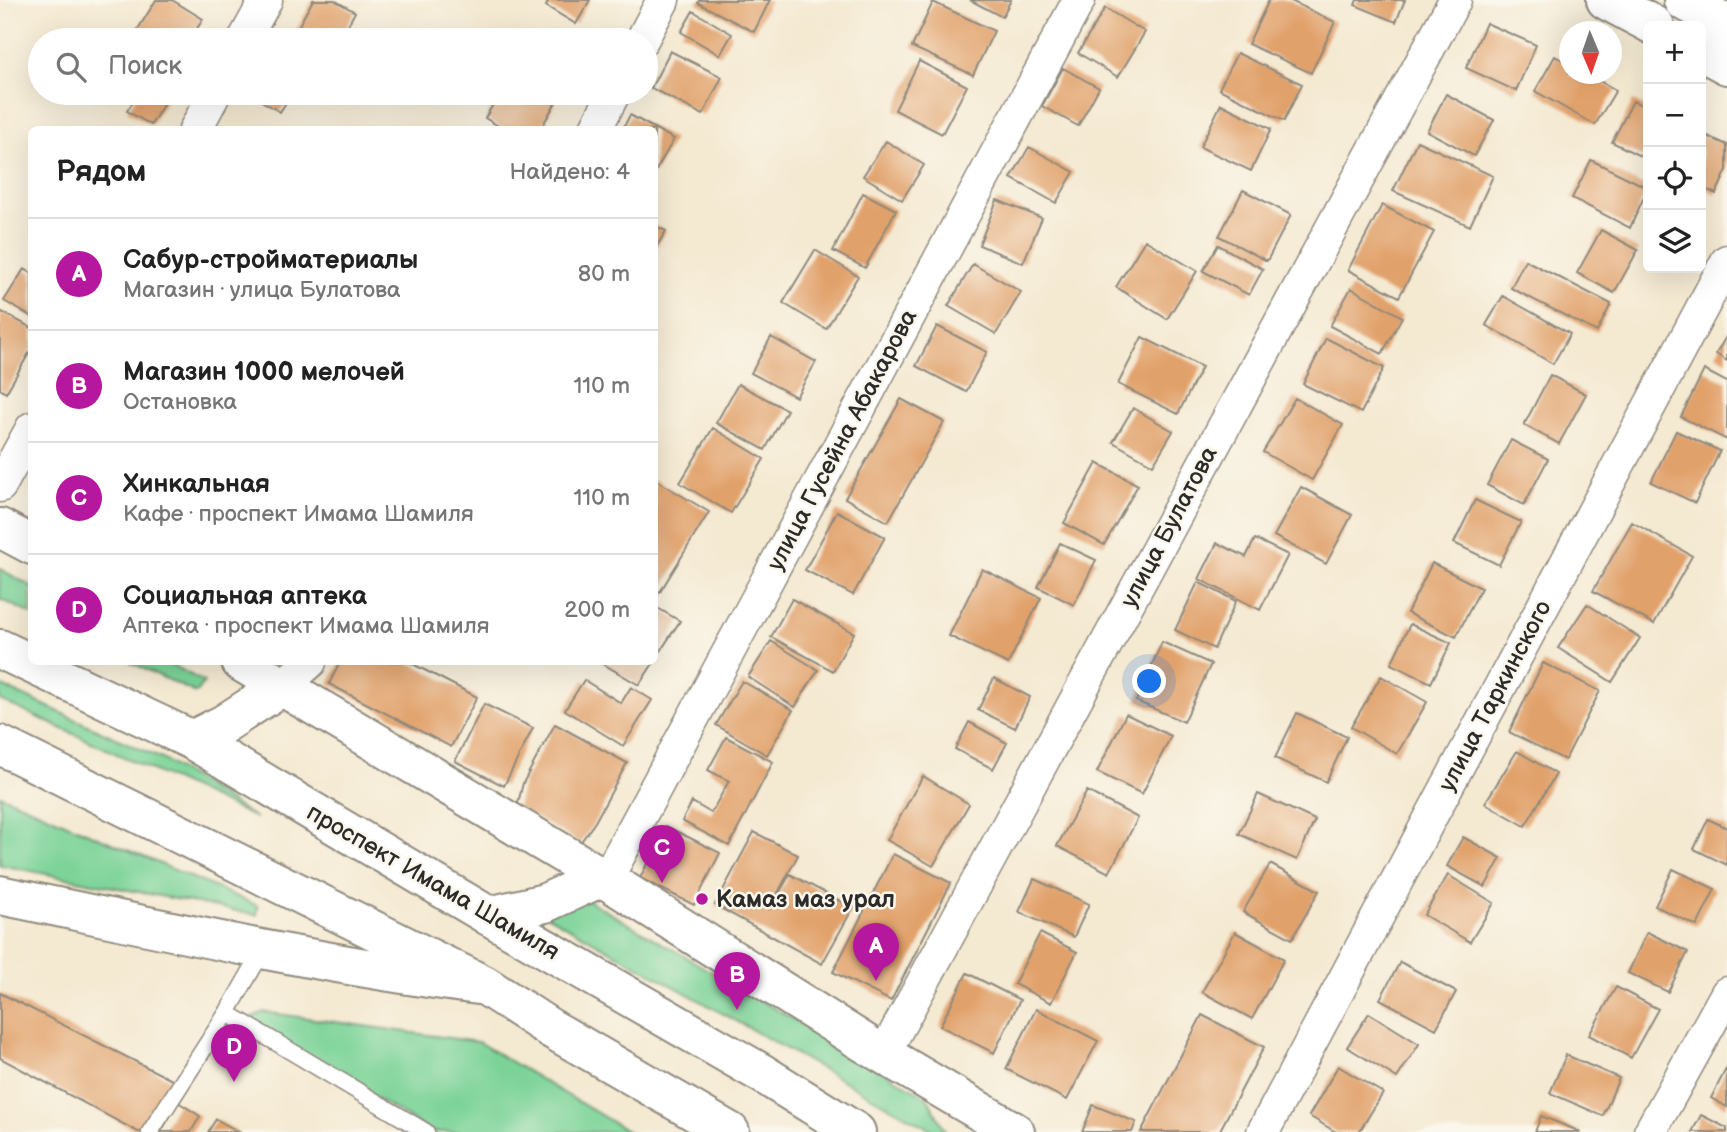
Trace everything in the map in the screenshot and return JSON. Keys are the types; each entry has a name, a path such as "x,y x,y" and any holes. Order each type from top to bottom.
{"main road":[{"path":"1606,0 1646,21"},
{"path":"1683,0 1727,23"},
{"path":"1706,54 1727,65"},
{"path":"0,528 28,543"},
{"name":"проспект Имама Шамиля","path":"0,649 28,662"},
{"name":"проспект Имама Шамиля","path":"34,665 192,740 763,1074 856,1132"},
{"path":"256,665 297,673 603,877 884,1055 1015,1132"},
{"path":"192,740 224,724 297,673"},
{"path":"0,745 484,985 550,1028 730,1132"},
{"path":"489,916 545,903 603,877"},
{"path":"0,895 304,958 407,976 484,985"},
{"path":"304,958 330,954 342,928 335,910"},
{"path":"929,1082 957,1132"}],"street":[{"path":"251,28 266,0"},
{"path":"648,28 663,0"},
{"name":"улица Гусейна Абакарова","path":"603,877 614,865 1079,0"},
{"name":"улица Булатова","path":"884,1055 1455,0"},
{"path":"197,126 209,105"},
{"path":"597,126 608,105"},
{"name":"улица Таркинского","path":"1263,1132 1727,261"},
{"path":"0,486 28,435"},
{"path":"1650,1132 1727,993"}],"lane":[{"path":"149,1132 227,1013 263,950"},
{"path":"227,1013 426,1132"}],"green space":[{"path":"0,569 28,584 28,613 0,599"},
{"path":"136,665 173,665 204,682 196,693"},
{"path":"0,685 162,759 256,818 0,700"},
{"path":"0,795 258,906 257,915 0,865"},
{"path":"588,900 927,1097 946,1132 935,1132 541,912"},
{"path":"264,1012 478,1042 629,1132 431,1132 247,1019"}],"building":[{"path":"156,0 172,0 203,19 197,28 139,28"},
{"path":"313,0 334,0 355,12 346,28 297,28"},
{"path":"549,0 590,0 576,24 546,6"},
{"path":"699,0 770,0 754,32 698,3"},
{"path":"970,0 1011,0 1002,17"},
{"path":"1269,0 1289,0 1335,22 1311,73 1248,44"},
{"path":"1357,0 1405,0 1396,22 1355,5"},
{"path":"933,2 994,31 973,75 912,47"},
{"path":"1105,8 1145,32 1118,77 1078,53"},
{"path":"693,11 732,34 720,55 681,32"},
{"path":"1486,23 1536,45 1516,91 1466,68"},
{"path":"670,51 722,77 703,115 658,92 658,74"},
{"path":"1237,53 1302,84 1284,121 1219,89"},
{"path":"1555,56 1559,58 1559,84 1605,84 1616,90 1595,125 1535,91"},
{"path":"919,61 967,86 942,134 895,110"},
{"path":"1063,68 1099,88 1078,126 1042,106"},
{"path":"1446,94 1494,120 1474,156 1427,131"},
{"path":"1633,101 1643,106 1643,158 1612,142"},
{"path":"1221,104 1271,129 1251,171 1200,147"},
{"path":"131,105 163,105 151,125 127,111"},
{"path":"268,105 284,105 280,112"},
{"path":"493,105 554,105 542,126 498,126 485,118"},
{"path":"630,115 650,126 624,126"},
{"path":"658,130 674,139 658,167"},
{"path":"1706,135 1727,145 1727,170 1716,194 1706,189"},
{"path":"886,141 924,165 902,200 863,176"},
{"path":"1417,141 1493,176 1470,226 1393,191"},
{"path":"1029,147 1074,172 1056,203 1011,178"},
{"path":"1591,160 1643,186 1643,199 1630,228 1572,198"},
{"path":"1243,190 1291,215 1267,261 1219,236"},
{"path":"863,193 896,210 865,268 833,251"},
{"path":"997,200 1042,218 1023,263 979,245"},
{"path":"1382,205 1434,232 1399,297 1348,270"},
{"path":"658,227 666,231 658,244"},
{"path":"1601,230 1638,250 1614,293 1577,273"},
{"path":"1145,240 1197,271 1167,319 1116,287"},
{"path":"1218,245 1263,269 1249,295 1203,271"},
{"path":"815,250 858,276 826,329 783,303"},
{"path":"1525,260 1611,304 1597,332 1511,288"},
{"path":"973,264 1021,292 996,334 948,306"},
{"path":"24,269 28,271 28,315 4,301"},
{"path":"1351,288 1402,317 1382,354 1330,326"},
{"path":"1503,296 1570,334 1553,364 1486,325"},
{"path":"0,311 28,326 28,355 6,393 0,389"},
{"path":"937,326 987,352 966,392 916,366"},
{"path":"1727,335 1727,361 1716,354"},
{"path":"771,337 816,362 796,397 751,373"},
{"path":"1142,337 1202,367 1178,414 1118,384"},
{"path":"1326,338 1384,368 1361,413 1303,384"},
{"path":"1704,370 1727,382 1727,440 1681,417"},
{"path":"1550,375 1586,394 1559,444 1524,425"},
{"path":"738,384 787,410 765,450 716,423"},
{"path":"1295,398 1343,425 1312,480 1263,452"},
{"path":"901,399 944,422 888,522 845,498"},
{"path":"1133,408 1173,431 1153,465 1113,442"},
{"path":"713,428 764,459 731,513 680,483"},
{"path":"1676,431 1720,451 1695,503 1651,482"},
{"path":"1511,440 1548,459 1524,505 1487,485"},
{"path":"1097,463 1138,485 1104,545 1064,523"},
{"path":"658,481 709,512 660,592 658,591"},
{"path":"1301,487 1352,515 1326,564 1274,536"},
{"path":"1475,500 1521,522 1499,565 1454,543"},
{"path":"837,511 885,537 853,595 805,570"},
{"path":"1632,522 1692,556 1654,624 1593,591"},
{"path":"1255,539 1288,555 1260,610 1199,579 1217,543 1246,557"},
{"path":"1060,543 1096,560 1074,605 1038,587"},
{"path":"1432,563 1481,588 1456,637 1407,613"},
{"path":"982,569 1041,598 1008,664 949,636"},
{"path":"1198,582 1236,601 1214,649 1175,630"},
{"path":"792,599 854,633 833,671 771,637"},
{"path":"1587,604 1640,638 1612,682 1558,648"},
{"path":"658,608 680,621 658,655"},
{"path":"1410,624 1451,643 1431,683 1391,664"},
{"path":"771,641 818,670 795,707 748,677"},
{"path":"1162,642 1211,664 1184,722 1136,701"},
{"path":"1543,663 1600,691 1565,760 1509,732"},
{"path":"338,665 415,665 477,697 451,747 329,684"},
{"path":"605,665 652,665 639,685"},
{"path":"1381,676 1427,702 1397,754 1351,727"},
{"path":"994,678 1030,697 1015,728 978,710"},
{"path":"584,680 621,703 631,687 652,700 623,746 565,710"},
{"path":"742,681 793,710 767,755 716,725"},
{"path":"484,704 533,728 504,786 455,761"},
{"path":"1297,713 1347,737 1326,782 1275,758"},
{"path":"1126,714 1171,736 1142,794 1097,772"},
{"path":"969,722 1007,743 993,769 955,749"},
{"path":"555,724 627,763 595,822 580,843 517,807 523,783"},
{"path":"726,737 773,762 729,846 682,821 692,802 711,813 729,781 708,770"},
{"path":"1517,751 1556,774 1525,826 1485,803"},
{"path":"923,776 969,804 933,866 887,840"},
{"path":"1087,791 1138,818 1109,873 1057,846"},
{"path":"1258,794 1315,820 1297,860 1239,834"},
{"path":"1708,819 1727,828 1727,865 1694,849"},
{"path":"666,826 720,853 694,905 640,878"},
{"path":"754,832 798,855 769,910 790,874 853,908 822,964 715,905"},
{"path":"1463,837 1501,858 1485,887 1447,866"},
{"path":"893,854 951,883 891,1001 833,972"},
{"path":"1270,864 1319,891 1292,939 1243,912"},
{"path":"1673,869 1715,889 1697,926 1655,906"},
{"path":"1448,875 1494,903 1470,942 1424,915"},
{"path":"1034,879 1089,904 1074,937 1019,912"},
{"path":"1235,932 1284,959 1252,1019 1202,992"},
{"path":"1647,932 1688,952 1668,992 1628,973"},
{"path":"1040,933 1077,952 1051,1003 1014,984"},
{"path":"1400,962 1456,992 1436,1029 1380,999"},
{"path":"967,973 1020,1000 994,1053 940,1026"},
{"path":"1616,987 1658,1009 1631,1058 1589,1035"},
{"path":"0,993 174,1081 147,1132 138,1132 0,1058"},
{"path":"1036,1009 1098,1041 1067,1100 1006,1069"},
{"path":"1369,1013 1419,1044 1397,1078 1347,1047"},
{"path":"1202,1015 1264,1047 1219,1132 1141,1132"},
{"path":"1566,1055 1619,1078 1603,1116 1550,1093"},
{"path":"1338,1066 1383,1093 1359,1132 1336,1132 1309,1116"},
{"path":"1727,1067 1727,1107 1711,1098"},
{"path":"178,1102 200,1116 191,1132 161,1132"},
{"path":"1093,1105 1136,1122 1132,1132 1082,1132"},
{"path":"1701,1115 1727,1128 1727,1132 1692,1132"},
{"path":"1541,1116 1581,1132 1535,1132"},
{"path":"216,1119 239,1132 208,1132"}],"place":[{"name":"Хинкальная","path":"662,883"},
{"name":"Камаз маз урал","path":"702,899"},
{"name":"Сабур-стройматериалы","path":"876,981"},
{"name":"Магазин 1000 мелочей","path":"737,1010"},
{"name":"Социальная аптека","path":"234,1082"}]}
